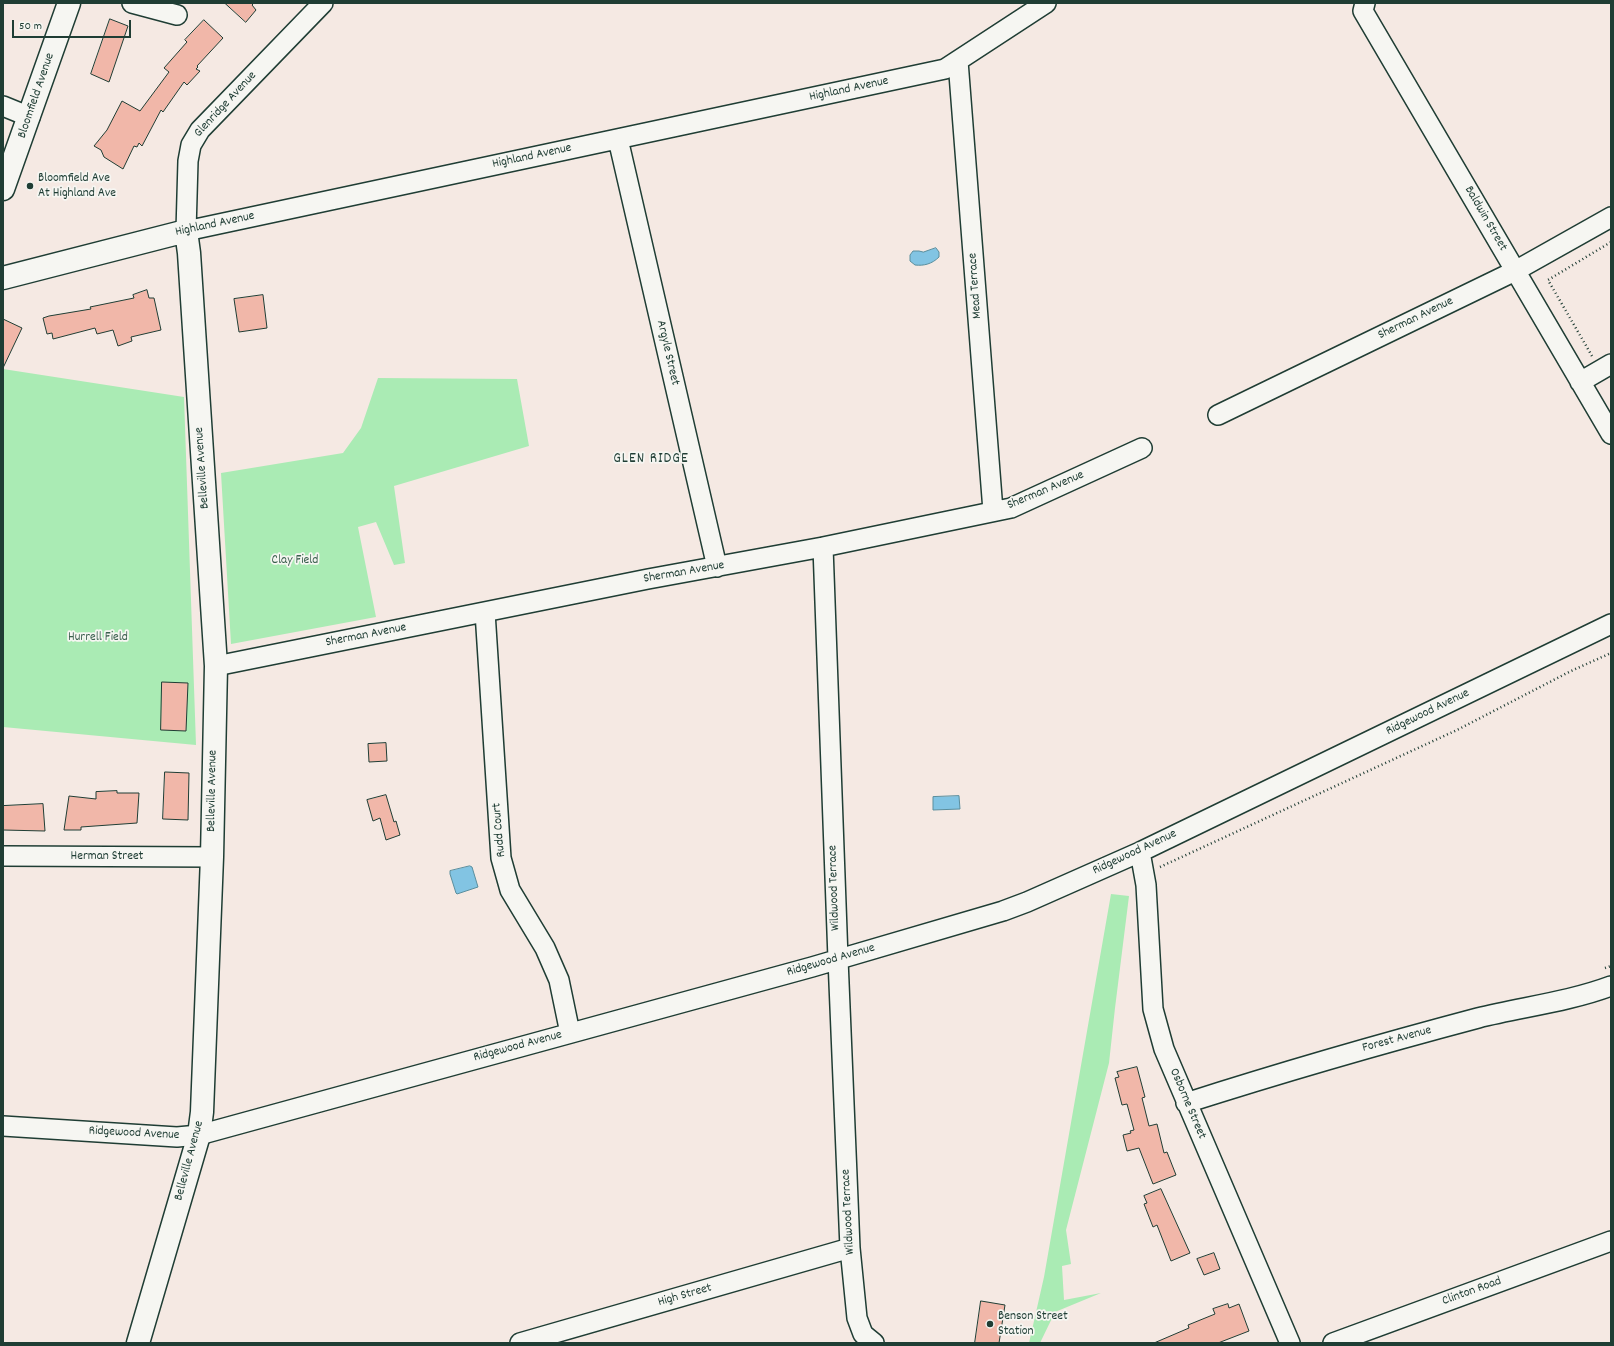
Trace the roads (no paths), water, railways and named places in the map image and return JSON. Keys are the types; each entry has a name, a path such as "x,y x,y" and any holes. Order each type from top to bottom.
{"main road":[{"name":"Bloomfield Avenue","path":"3,189 30,117 69,3"},
{"name":"Highland Avenue","path":"3,278 186,231"},
{"name":"Belleville Avenue","path":"138,1343 199,1135 202,1112 212,857 216,666 190,260 186,231"}],"street":[{"path":"132,3 177,15"},
{"name":"Glenridge Avenue","path":"186,231 188,161 191,145 200,130 323,3"},
{"name":"Highland Avenue","path":"186,231 945,69 1046,3"},
{"name":"Baldwin Street","path":"1366,3 1363,11 1611,434"},
{"name":"Mead Terrace","path":"958,61 993,511"},
{"path":"3,106 30,117"},
{"name":"Argyle Street","path":"618,139 717,567"},
{"name":"Sherman Avenue","path":"1218,415 1516,271 1611,217"},
{"path":"1580,382 1606,367"},
{"name":"Sherman Avenue","path":"216,666 485,612 824,547 993,511 1018,505 1142,448"},
{"name":"Wildwood Terrace","path":"824,547 838,959 850,1248 857,1318 863,1334 874,1343"},
{"name":"Rudd Court","path":"485,612 501,858 510,890 545,948 559,980 570,1033"},
{"name":"Ridgewood Avenue","path":"3,1126 177,1137 199,1135 838,959 1003,910 1052,891 1133,855 1611,624"},
{"name":"Osborne Street","path":"1133,855 1146,886 1153,1009 1164,1049 1290,1343"},
{"name":"Herman Street","path":"3,856 212,857"},
{"name":"Forest Avenue","path":"1186,1103 1276,1074 1388,1042 1488,1016 1589,994 1611,986"},
{"name":"Clinton Road","path":"1333,1343 1611,1241"},
{"name":"High Street","path":"520,1343 850,1248"}],"water":[{"path":"936,248 939,252 939,257 931,263 925,265 915,265 910,261 910,255 913,251 923,252"},
{"path":"959,796 960,809 933,810 933,797"},
{"path":"470,866 472,867 478,887 457,894 450,871"}],"place":[{"name":"Bloomfield Ave At Highland Ave","path":"30,186"},
{"name":"Benson Street Station","path":"990,1324"}],"district":[{"name":"GLEN RIDGE","path":"651,460"}],"park label":[{"name":"Clay Field","path":"295,561"},
{"name":"Hurrell Field","path":"98,638"}]}
